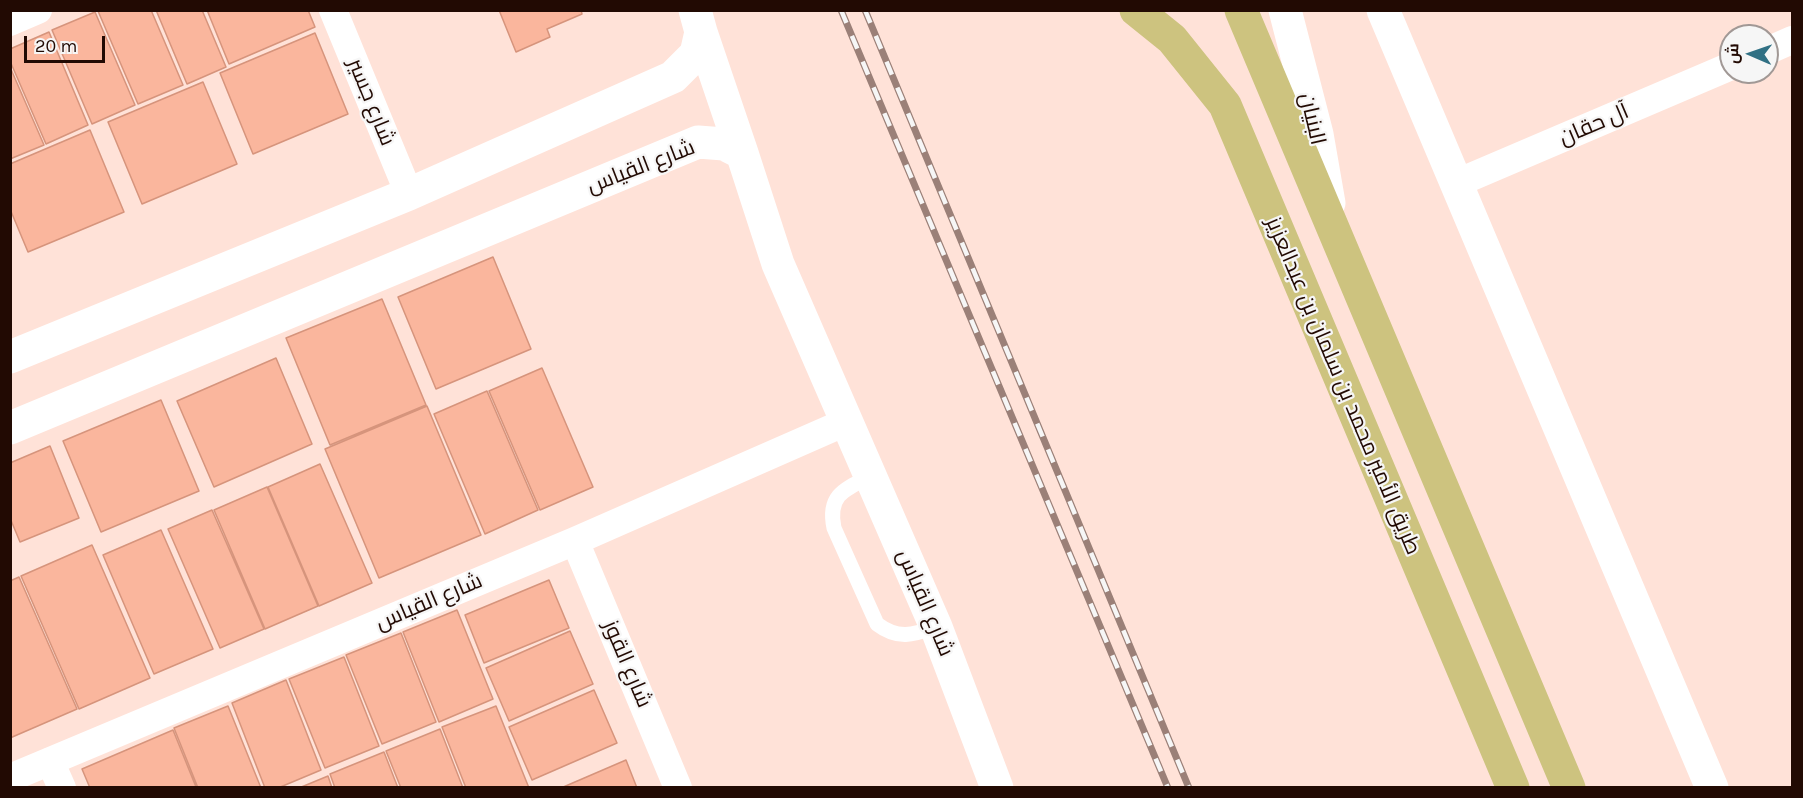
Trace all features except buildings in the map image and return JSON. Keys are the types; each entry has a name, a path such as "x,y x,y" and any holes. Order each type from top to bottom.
{"main road":[{"name":"طريق الأمير محمد بن سلمان بن عبدالعزيز","path":"1136,10 1172,39 1225,105 1513,788"},
{"path":"1241,10 1569,788"}],"street":[{"path":"10,22 38,10"},
{"name":"شارع جسير","path":"333,10 409,194"},
{"name":"البنيان","path":"1285,10 1317,134 1334,228"},
{"path":"1383,10 1712,788"},
{"name":"شارع القياس","path":"10,357 409,194 673,77 696,54 698,21"},
{"name":"شارع القياس","path":"698,21 778,264 936,627 998,788"},
{"name":"آل حقان","path":"1456,183 1719,71"},
{"name":"شارع القياس","path":"10,428 698,142 724,144 742,153"},
{"name":"شارع القياس","path":"10,778 575,541 846,422"},
{"name":"شارع القوز","path":"575,541 678,788"},
{"path":"50,761 62,788"}],"lane":[{"path":"870,476 844,489 839,496 833,511 834,528 876,624 898,635 909,635 936,627"}],"railway":[{"path":"841,10 1168,788"},
{"path":"865,10 1189,788"}]}
